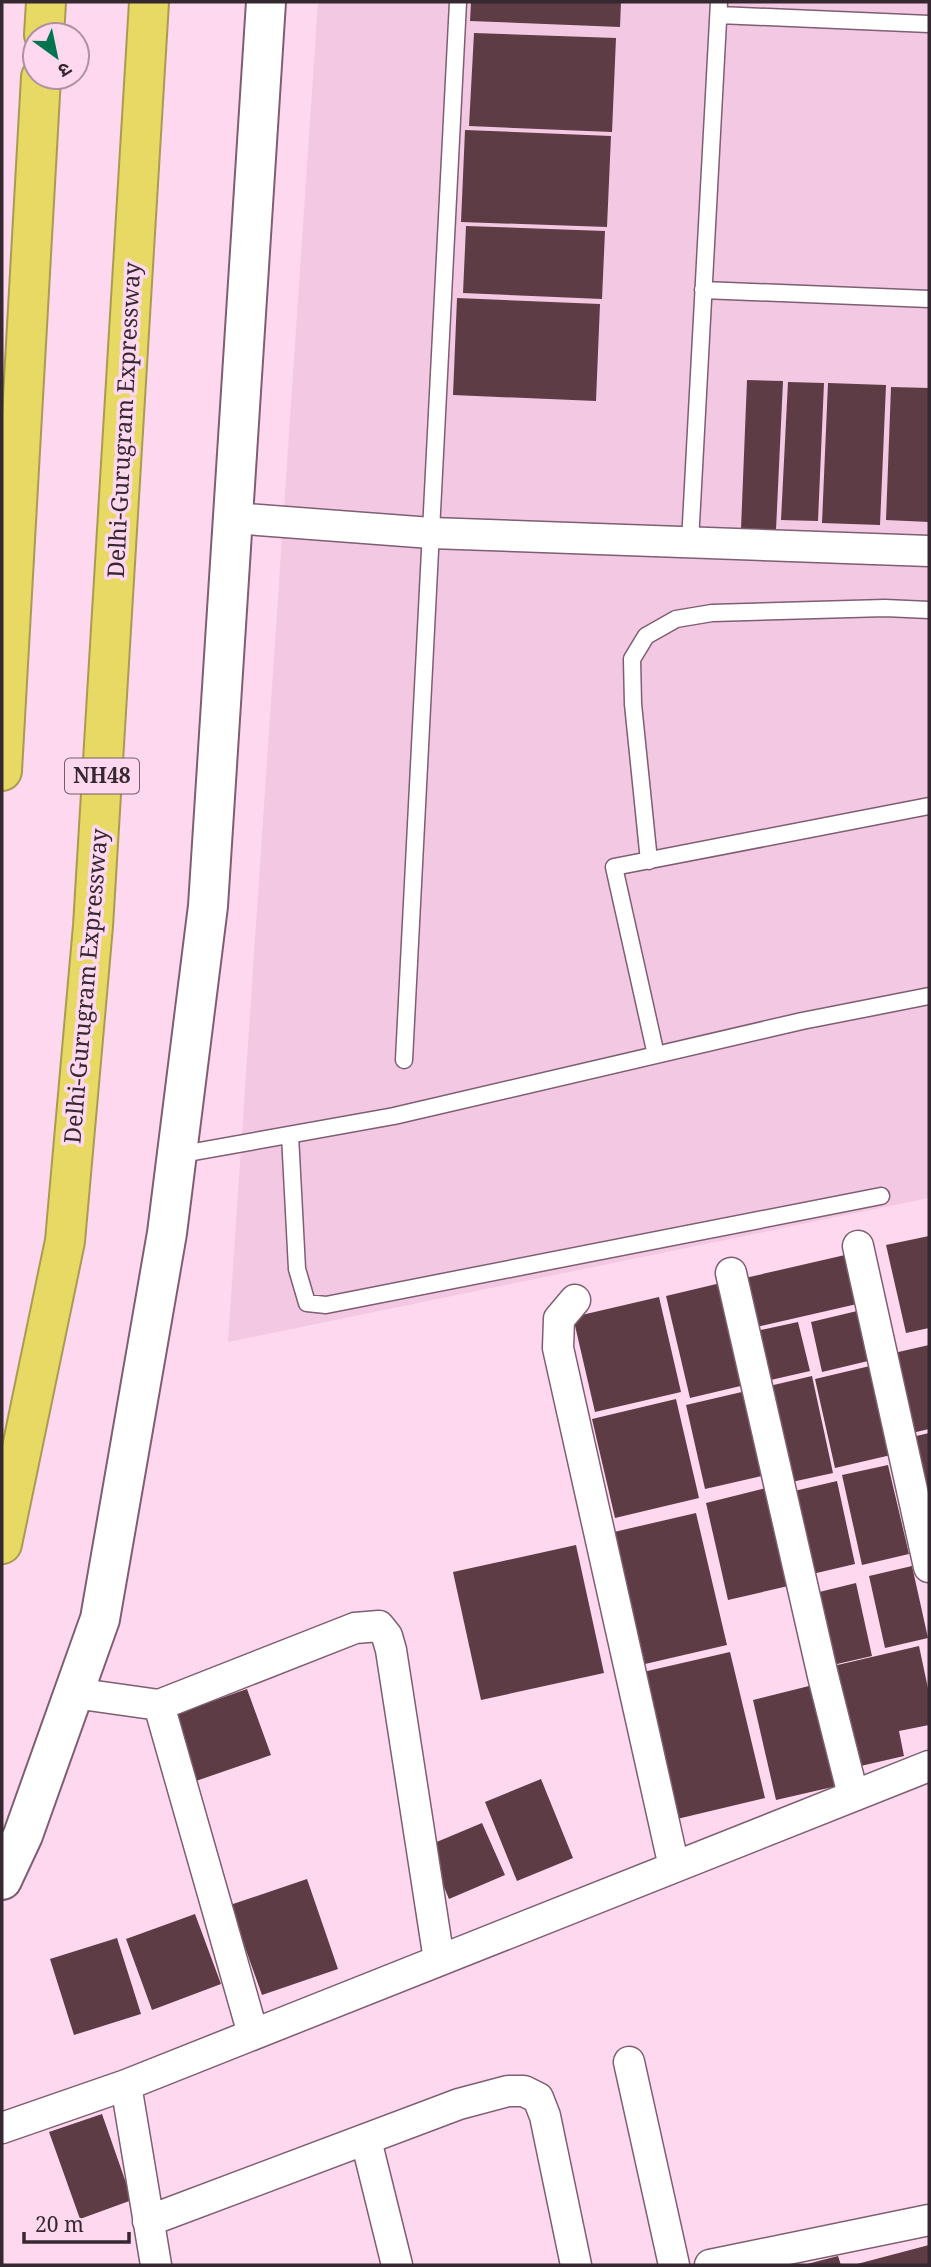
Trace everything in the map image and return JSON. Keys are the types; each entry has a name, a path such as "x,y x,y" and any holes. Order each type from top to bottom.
{"highway":[{"path":"45,21 46,2"},
{"name":"Delhi-Gurugram Expressway","path":"2,1544 65,1241 93,926 149,2"},
{"path":"2,771 40,91"}],"main road":[{"path":"2,1880 23,1835 100,1619 167,1233 208,906 266,2"}],"street":[{"path":"233,518 431,533 929,551"},
{"path":"858,1245 929,1567"},
{"path":"731,1273 853,1795"},
{"path":"575,1300 559,1319 558,1348 674,1867"},
{"path":"74,1693 159,1705 355,1628 379,1626 387,1636 391,1650 439,1960"},
{"path":"159,1705 253,2034"},
{"path":"2,2129 126,2085 929,1766"},
{"path":"629,2062 674,2265"},
{"path":"126,2085 156,2265"},
{"path":"148,2221 459,2104 508,2091 524,2091 538,2098 545,2116 576,2265"},
{"path":"366,2140 397,2265"},
{"path":"710,2265 929,2220"}],"lane":[{"path":"404,1060 458,2"},
{"path":"690,542 719,8 929,23"},
{"path":"704,290 929,299"},
{"path":"649,861 633,704 632,659 646,636 676,620 712,613 885,608 929,610"},
{"path":"656,1055 614,867 929,806"},
{"path":"177,1155 394,1116 802,1021 929,996"},
{"path":"290,1135 297,1269 307,1303 326,1305 881,1196"}],"shaded area":[{"path":"318,2 929,2 929,1198 228,1342"}],"building":[{"path":"471,2 621,2 620,27 470,21"},
{"path":"474,33 616,38 612,132 469,126"},
{"path":"465,130 611,136 607,227 461,222"},
{"path":"466,226 605,231 602,299 463,293"},
{"path":"457,298 600,304 596,401 453,395"},
{"path":"747,380 783,381 776,530 741,529"},
{"path":"788,382 824,383 818,521 781,520"},
{"path":"828,383 886,385 880,525 822,523"},
{"path":"891,387 929,388 929,522 886,520"},
{"path":"929,1236 929,1328 906,1333 886,1245"},
{"path":"845,1255 857,1304 756,1327 745,1278"},
{"path":"725,1282 749,1384 690,1398 666,1296"},
{"path":"659,1297 681,1392 595,1412 573,1317"},
{"path":"857,1311 868,1361 822,1372 811,1322"},
{"path":"798,1322 810,1371 762,1382 751,1332"},
{"path":"929,1345 929,1429 912,1433 894,1353"},
{"path":"870,1366 891,1455 835,1468 815,1379"},
{"path":"812,1376 833,1473 787,1483 765,1387"},
{"path":"746,1391 766,1475 705,1489 686,1405"},
{"path":"676,1399 699,1498 615,1518 592,1419"},
{"path":"929,1433 929,1508 912,1437"},
{"path":"888,1465 909,1554 862,1565 842,1475"},
{"path":"837,1481 855,1564 808,1575 790,1492"},
{"path":"774,1486 797,1584 728,1600 706,1503"},
{"path":"696,1513 727,1645 645,1664 614,1532"},
{"path":"576,1545 604,1673 481,1700 453,1572"},
{"path":"912,1566 928,1638 885,1648 869,1576"},
{"path":"856,1583 872,1656 824,1667 807,1595"},
{"path":"919,1646 929,1693 929,1725 899,1731 904,1756 852,1768 829,1667"},
{"path":"730,1652 765,1798 677,1819 643,1672"},
{"path":"813,1685 837,1786 776,1800 753,1700"},
{"path":"247,1689 271,1755 196,1781 173,1715"},
{"path":"541,1779 573,1858 517,1881 485,1802"},
{"path":"482,1823 505,1875 449,1899 427,1846"},
{"path":"307,1879 338,1969 262,1995 230,1905"},
{"path":"195,1914 221,1984 152,2010 126,1939"},
{"path":"117,1938 141,2014 74,2035 50,1959"},
{"path":"102,2114 132,2200 80,2219 49,2132"},
{"path":"929,2245 929,2265 857,2265 857,2264"},
{"path":"838,2256 841,2265 807,2265 807,2264"}]}
